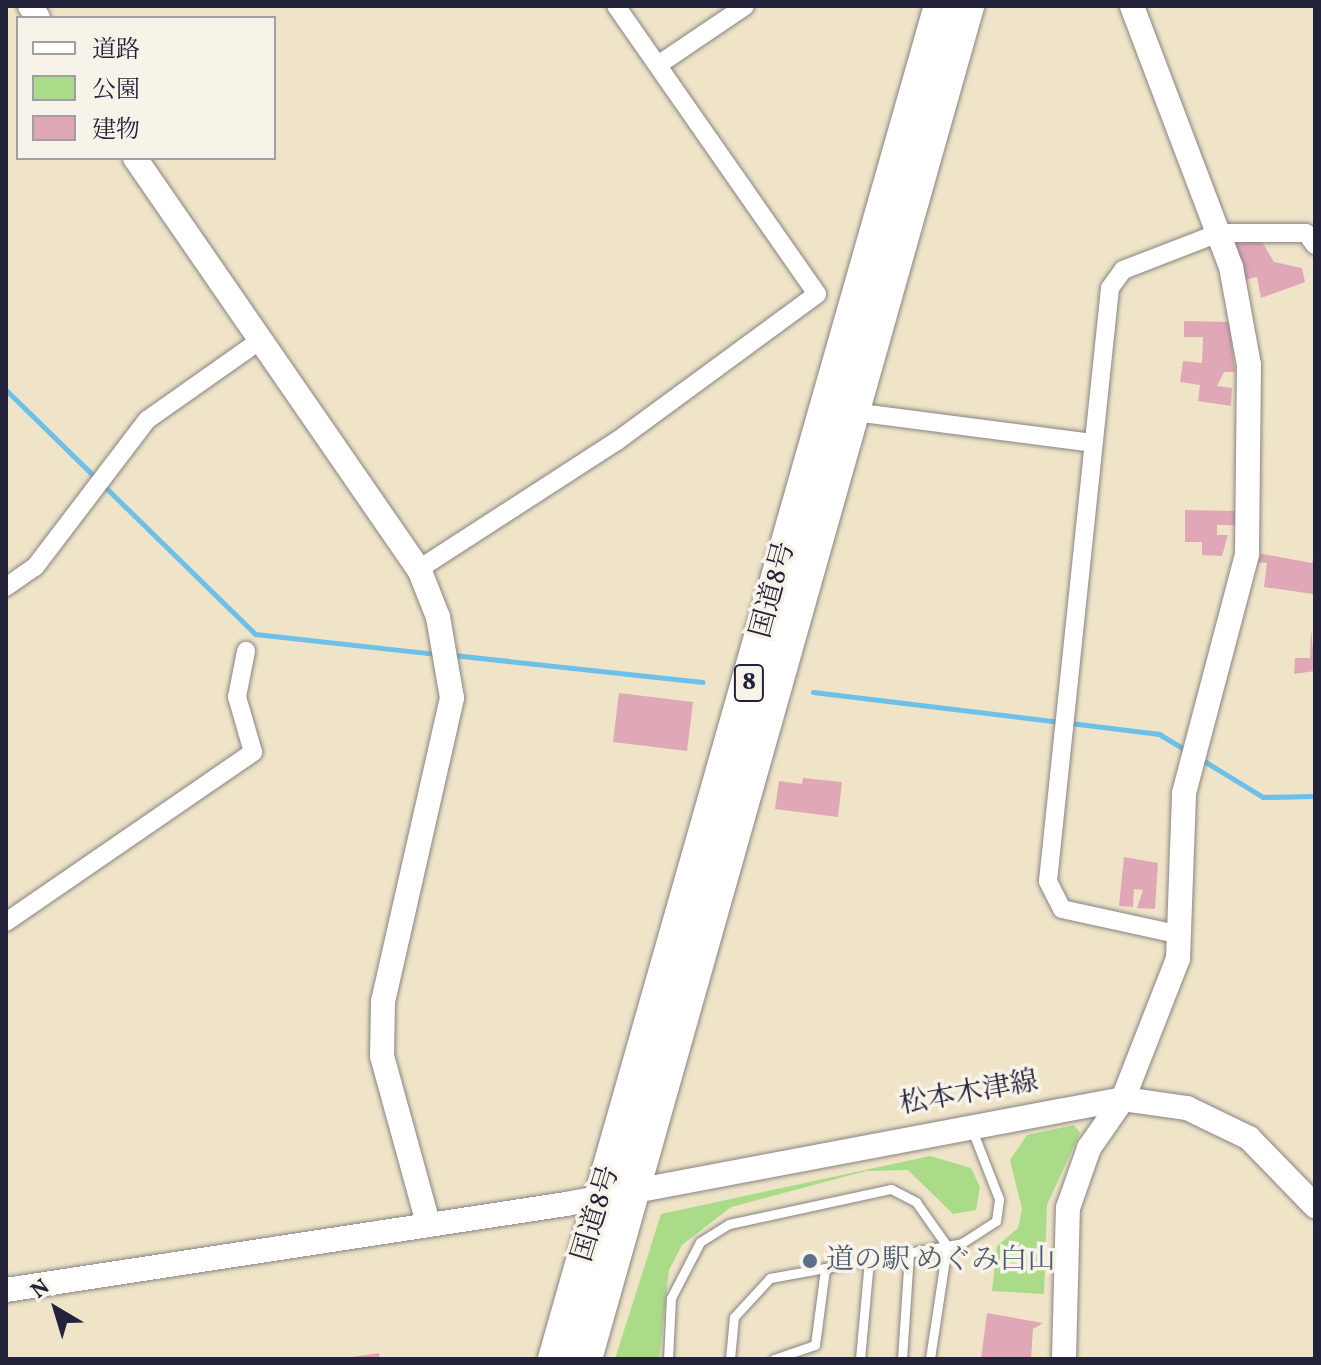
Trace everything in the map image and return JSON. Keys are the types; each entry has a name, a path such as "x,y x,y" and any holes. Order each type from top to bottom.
{"highway":[{"name":"国道8号","path":"586,1359 639,1185 968,6"},
{"name":"国道8号","path":"554,1359 932,12"}],"street":[{"path":"419,569 617,441 817,294 616,6"},
{"path":"658,65 745,6"},
{"path":"1064,1359 1068,1208 1089,1148 1123,1099 1181,935 1188,778 1247,554 1249,365 1219,233 1132,6"},
{"path":"136,160 419,569 441,636 452,698 383,1001 382,1056 428,1223"},
{"path":"1181,935 1062,909 1052,892 1059,733 1110,288 1123,270 1219,233 1306,233 1315,245"},
{"path":"6,587 35,567 147,420 259,341"},
{"path":"854,412 1093,443"},
{"path":"6,922 253,752 237,697 246,651"},
{"name":"松本木津線","path":"6,1290 566,1204 602,1192 639,1185 1123,1099 1187,1108 1249,1138 1315,1206"}],"lane":[{"path":"730,1359 734,1317 746,1298 770,1278 947,1246 996,1221 999,1199 969,1124"},
{"path":"668,1359 671,1298 683,1264 729,1224 891,1189 916,1202 947,1246 930,1359"},
{"path":"902,1359 909,1253"},
{"path":"860,1359 869,1261"},
{"path":"774,1359 815,1345 825,1269"}],"green space":[{"path":"1074,1125 1080,1133 1047,1205 1044,1294 992,1291 997,1246 1018,1228 1022,1209 1010,1160 1027,1135"},
{"path":"930,1156 971,1168 980,1187 976,1210 953,1214 908,1170 866,1171 731,1207 682,1245 669,1270 659,1359 615,1359 661,1214"}],"building":[{"path":"1261,240 1274,262 1302,268 1305,282 1261,298 1257,277 1244,280 1236,243"},
{"path":"1184,321 1229,322 1235,372 1224,372 1217,386 1232,388 1231,406 1198,401 1200,385 1180,382 1183,361 1202,363 1203,337 1184,337"},
{"path":"1185,510 1235,511 1235,525 1217,525 1217,535 1228,535 1222,556 1202,555 1202,542 1185,542"},
{"path":"1315,552 1313,594 1264,587 1267,563 1256,562 1257,553 1312,563"},
{"path":"1311,629 1315,671 1294,674 1295,658 1310,658"},
{"path":"619,693 693,702 687,751 613,742"},
{"path":"803,778 842,782 838,817 775,809 779,781 802,784"},
{"path":"1124,857 1158,863 1155,909 1137,908 1143,890 1134,889 1133,907 1119,906"},
{"path":"987,1313 1043,1323 1033,1329 1031,1359 981,1359"},
{"path":"379,1353 380,1359 352,1359 352,1357"}],"waterway":[{"path":"6,390 96,478"},
{"path":"103,485 255,634 435,654"},
{"path":"453,655 703,682"},
{"path":"813,692 1060,722"},
{"path":"1070,723 1159,734 1187,751"},
{"path":"1199,758 1263,797 1315,796"}],"place":[{"name":"道の駅 めぐみ白山","path":"810,1261"}]}
